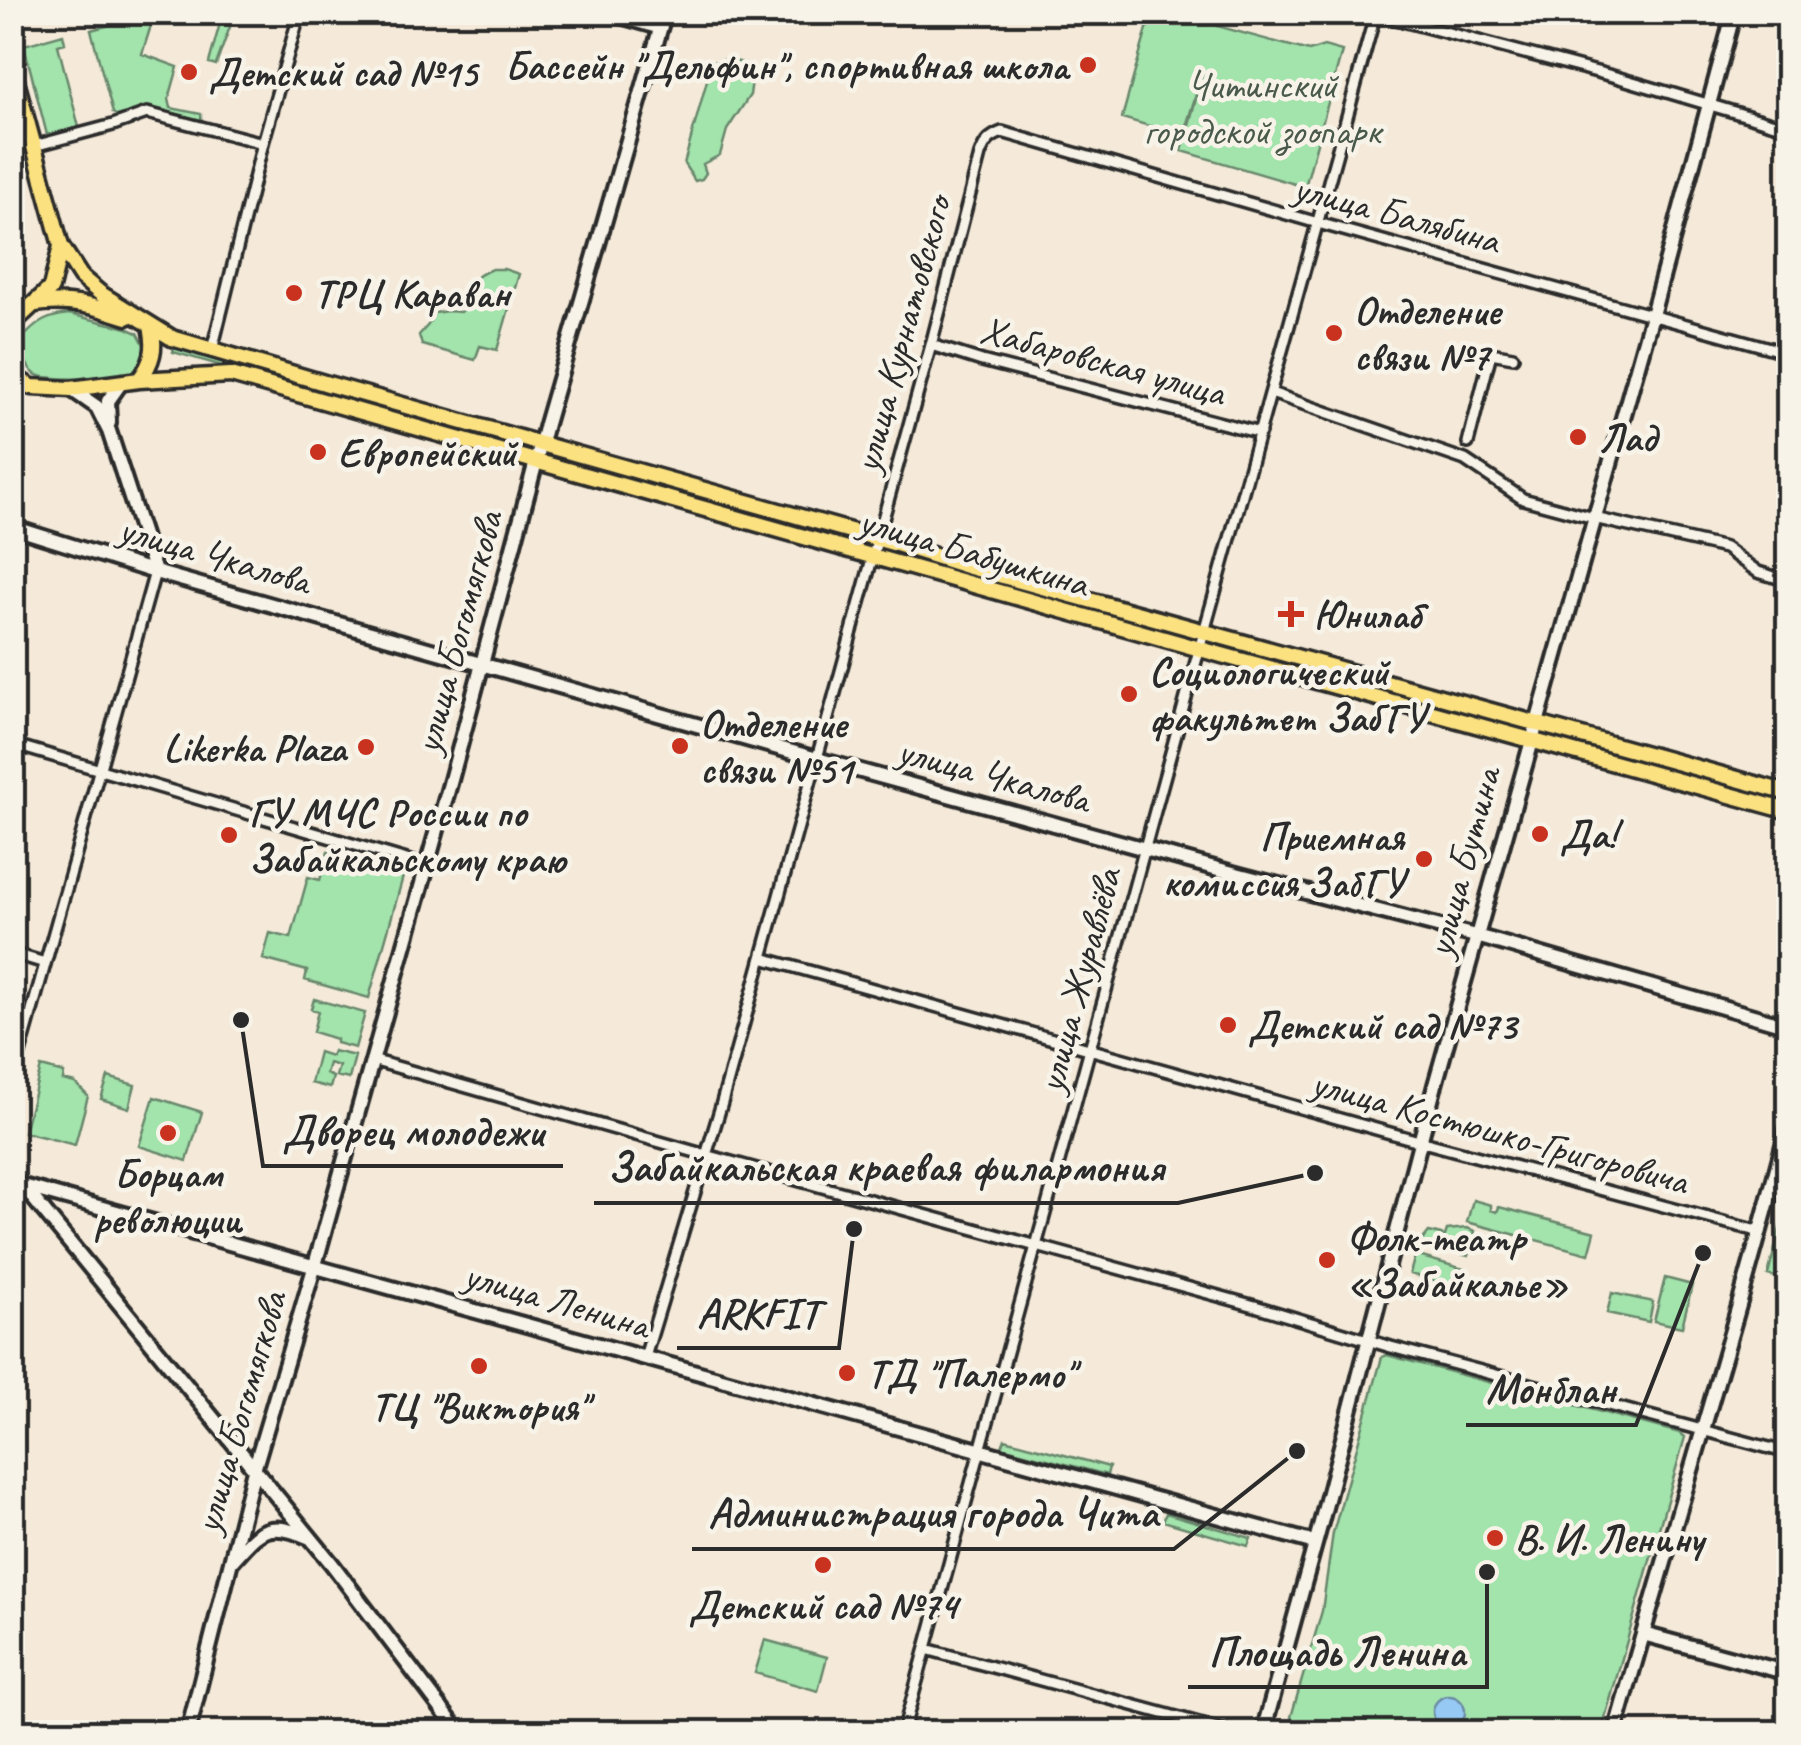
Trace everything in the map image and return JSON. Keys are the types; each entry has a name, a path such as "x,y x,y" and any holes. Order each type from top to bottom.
{"main road":[{"name":"улица Богомягкова","path":"188,1732 254,1470 316,1265 428,866 540,444 664,12"},
{"name":"улица Бутина","path":"1263,1732 1419,1141 1734,12"},
{"path":"12,66 61,246 81,278 150,326 154,356 139,380"},
{"path":"12,324 51,288 61,246"},
{"path":"35,304 75,302 150,326"},
{"name":"улица Бабушкина","path":"150,326 172,338 540,444 1788,793"},
{"path":"12,372 32,387"},
{"name":"улица Бабушкина","path":"32,387 71,389 139,380 231,375 1200,650 1788,811"},
{"path":"109,431 108,401 120,384"},
{"path":"12,388 32,387"},
{"path":"71,389 97,407 109,431 155,572"},
{"name":"улица Чкалова","path":"12,527 155,572 817,759 1476,936 1788,1026"},
{"path":"1615,1732 1761,1232 1788,1126"},
{"path":"18,1184 332,1564 457,1730"},
{"name":"улица Ленина","path":"18,1184 1315,1542"},
{"path":"230,1562 258,1534 272,1528 309,1538"},
{"path":"1642,1634 1788,1673"}],"street":[{"path":"212,350 263,142 300,12"},
{"path":"599,12 659,30"},
{"path":"1376,13 1788,128"},
{"name":"улица Журавлёва","path":"903,1732 1376,13"},
{"path":"34,146 147,113 263,142"},
{"name":"улица Балябина","path":"990,136 1002,132 1788,352"},
{"name":"улица Курнатовского","path":"645,1358 762,958 980,155 990,136"},
{"name":"Хабаровская улица","path":"930,345 1260,433"},
{"path":"1468,443 1491,354 1513,357"},
{"name":"Хабаровская улица","path":"1271,393 1465,460 1523,498 1725,548 1758,572 1788,581"},
{"path":"12,1082 155,572"},
{"path":"12,744 428,866"},
{"path":"12,953 46,962"},
{"name":"улица Костюшко-Григоровича","path":"762,958 922,1005 1761,1232"},
{"path":"372,1060 1392,1347 1788,1453"},
{"path":"926,1649 1232,1732"},
{"path":"457,1730 478,1732"}],"green space":[{"path":"116,13 155,13 142,54 178,67 169,99 171,108 201,114 202,123 145,109 117,116 113,113 91,30 117,23"},
{"path":"192,13 235,13 216,65 209,63 220,23"},
{"name":"Читинский городской зоопарк","path":"1105,13 1221,13 1217,26 1309,51 1324,46 1342,51 1305,187 1182,151 1203,72 1183,136 1122,118 1148,25"},
{"path":"63,34 65,43 58,45 79,127 47,135 24,45"},
{"path":"727,59 754,66 750,95 727,130 720,155 703,164 706,173 695,181 684,164 712,62"},
{"path":"492,269 519,274 497,350 480,346 475,360 422,345 419,335 434,313 461,312 472,282"},
{"path":"69,314 138,333 148,352 143,363 132,373 121,376 66,378 35,374 26,362 23,338 43,321"},
{"path":"175,344 503,438 501,445 173,352"},
{"path":"565,462 621,474 848,537 802,530"},
{"path":"1223,641 1519,724 1483,720 1221,647"},
{"path":"1556,739 1788,800 1788,806"},
{"path":"328,852 404,873 369,998 305,980 307,971 263,959 270,933 291,938 308,877 320,880"},
{"path":"314,999 365,1013 355,1048 313,1032 318,1011 311,1009"},
{"path":"333,1051 355,1056 349,1079 336,1076 339,1066 329,1063 326,1074 333,1077 330,1088 311,1083 319,1052 331,1056"},
{"path":"41,1067 64,1073 63,1080 75,1083 88,1096 75,1145 24,1132"},
{"path":"108,1077 135,1085 129,1108 101,1099"},
{"path":"154,1097 202,1112 187,1161 139,1146"},
{"path":"1788,1197 1788,1280 1768,1275"},
{"path":"1473,1200 1491,1205 1491,1210 1497,1212 1499,1207 1595,1232 1589,1254 1467,1222"},
{"path":"1447,1230 1475,1231 1468,1256 1420,1243 1429,1232 1445,1236"},
{"path":"1415,1255 1464,1269 1459,1288 1410,1274"},
{"path":"1665,1278 1692,1285 1682,1327 1654,1321"},
{"path":"1612,1293 1653,1302 1649,1322 1607,1313"},
{"path":"1387,1355 1685,1437 1601,1732 1345,1732 1294,1722 1291,1717 1322,1611 1333,1533 1382,1357"},
{"path":"1005,1439 1109,1467 1107,1475 1002,1447"},
{"path":"1166,1513 1251,1538 1248,1546 1163,1521"},
{"path":"765,1640 827,1657 818,1691 755,1673"}],"water":[{"path":"1449,1696 1461,1700 1465,1712 1461,1724 1449,1728 1437,1724 1433,1712 1437,1700"}],"place":[{"name":"Бассейн \"Дельфин\", спортивная школа","path":"1088,65"},
{"name":"Детский сад №15","path":"189,72"},
{"name":"ТРЦ Караван","path":"294,293"},
{"name":"Отделение связи №7","path":"1334,333"},
{"name":"Лад","path":"1578,437"},
{"name":"Европейский","path":"318,452"},
{"name":"Юнилаб","path":"1291,614"},
{"name":"Социологический факультет ЗабГУ","path":"1129,694"},
{"name":"Отделение связи №51","path":"680,746"},
{"name":"Likerka Plaza","path":"366,747"},
{"name":"Да!","path":"1540,834"},
{"name":"ГУ МЧС России по Забайкальскому краю","path":"229,835"},
{"name":"Приемная комиссия ЗабГУ","path":"1424,859"},
{"name":"Дворец молодежи","path":"241,1020"},
{"name":"Детский сад №73","path":"1228,1025"},
{"name":"Борцам революции","path":"168,1133"},
{"name":"Забайкальская краевая филармония","path":"1315,1173"},
{"name":"ARKFIT","path":"854,1229"},
{"name":"Монблан","path":"1703,1253"},
{"name":"Фолк-театр «Забайкалье»","path":"1327,1260"},
{"name":"ТЦ \"Виктория\"","path":"479,1366"},
{"name":"ТД \"Палермо\"","path":"847,1373"},
{"name":"Администрация города Чита","path":"1297,1451"},
{"name":"В. И. Ленину","path":"1495,1538"},
{"name":"Детский сад №74","path":"823,1565"},
{"name":"Площадь Ленина","path":"1487,1572"}]}
